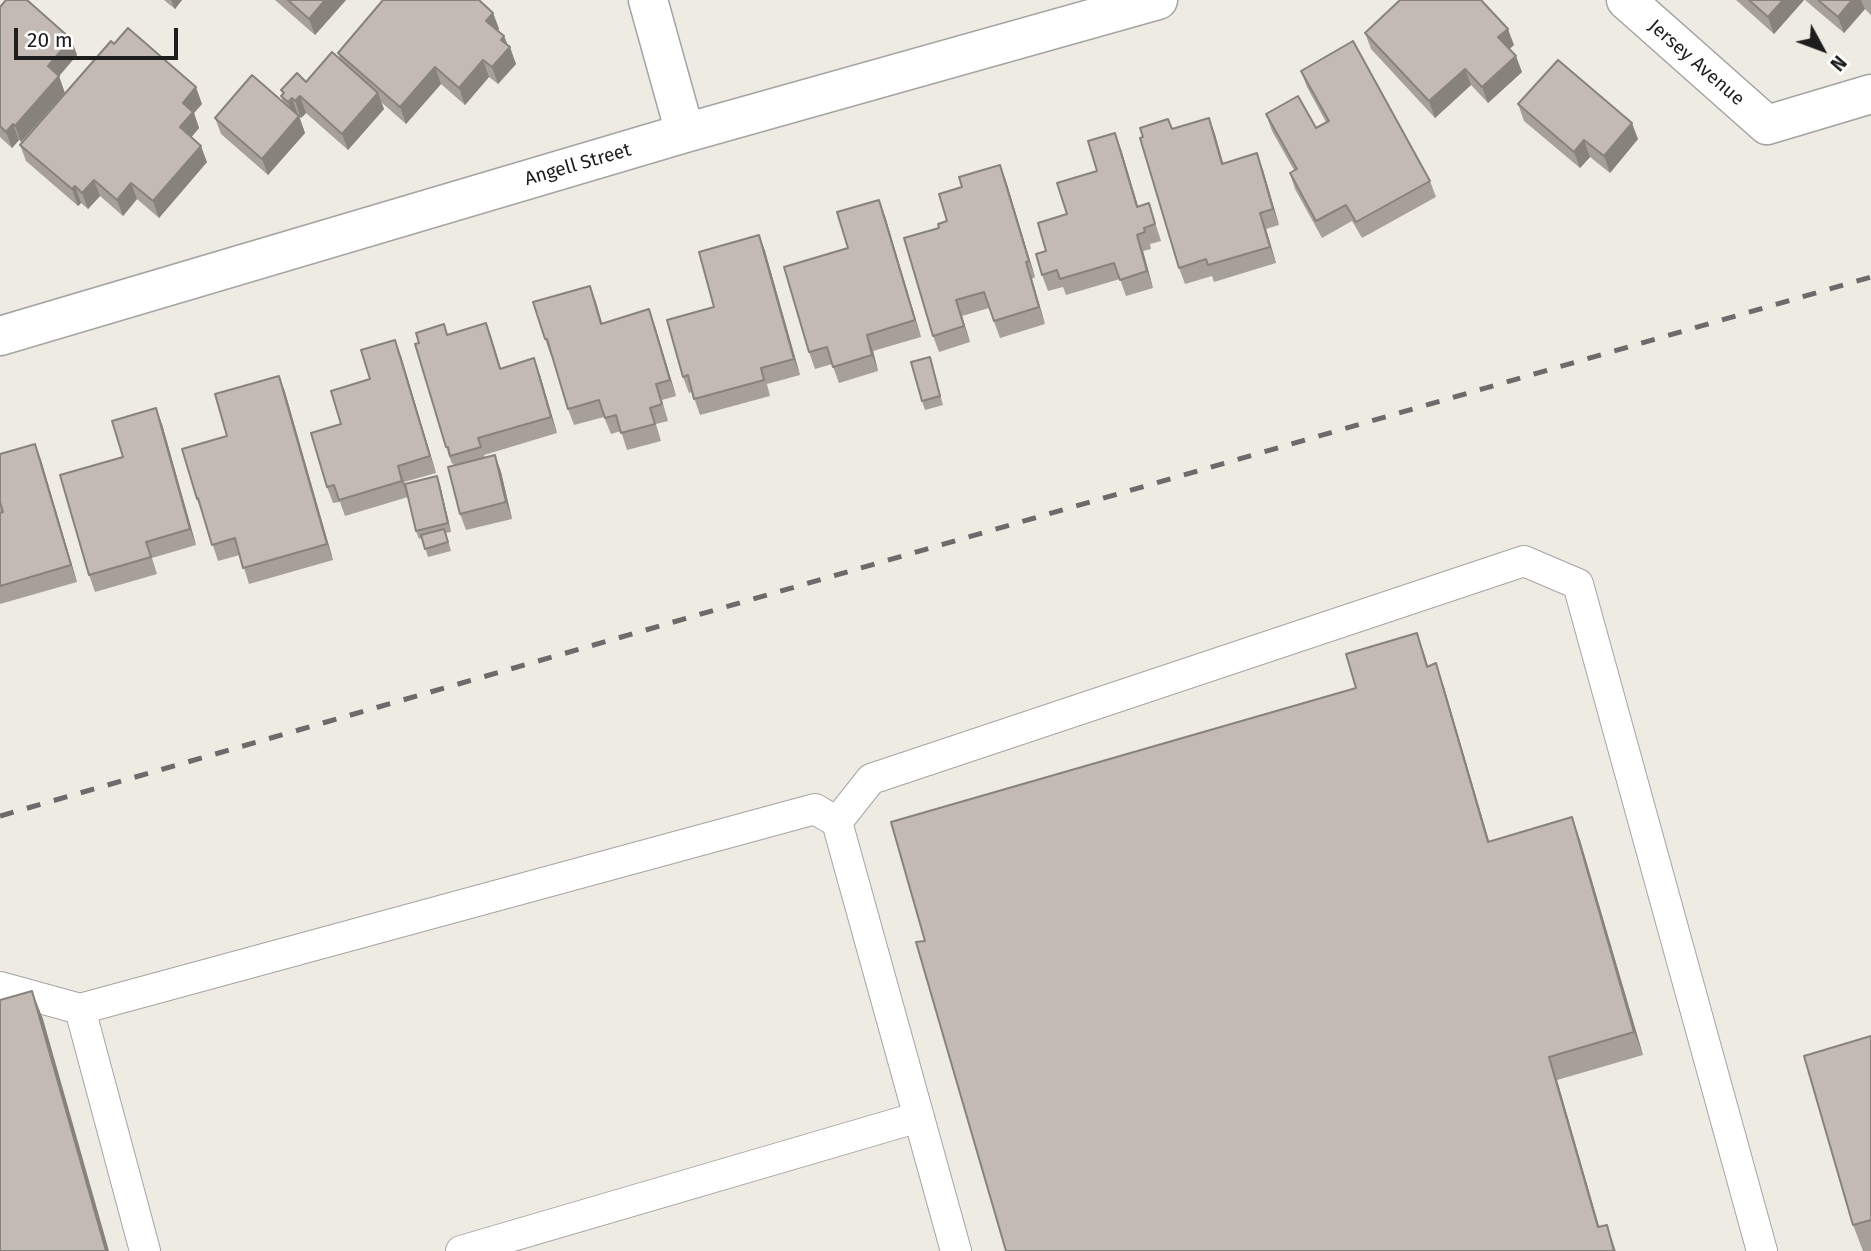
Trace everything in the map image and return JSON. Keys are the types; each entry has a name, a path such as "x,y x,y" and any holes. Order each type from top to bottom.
{"street":[{"path":"648,0 685,133"},
{"name":"Angell Street","path":"0,335 685,133 1158,0"},
{"name":"Jersey Avenue","path":"1626,0 1767,125 1871,94"}],"lane":[{"path":"837,821 871,779 1524,561 1578,583 1762,1251"},
{"path":"0,987 80,1009 815,809 837,821 956,1251"},
{"path":"80,1009 145,1251"},
{"path":"461,1251 919,1117"}],"building":[{"path":"6,0 27,0 71,39 48,66 59,76 15,126 13,124 6,132 0,126 0,7"},
{"path":"288,0 325,0 309,19"},
{"path":"383,0 479,0 493,13 486,21 504,36 501,40 510,47 492,67 483,60 459,88 435,67 400,107 338,53"},
{"path":"1400,0 1481,0 1508,29 1498,37 1516,56 1482,87 1465,69 1429,101 1365,33"},
{"path":"1749,0 1783,0 1768,17"},
{"path":"1818,0 1852,0 1838,17"},
{"path":"128,28 196,87 183,103 193,112 180,127 201,146 153,201 131,183 117,200 94,180 82,193 75,186 72,189 20,145 111,41 114,44"},
{"path":"1353,41 1430,181 1356,222 1346,205 1316,221 1290,173 1297,169 1266,114 1298,96 1316,128 1329,121 1301,71"},
{"path":"332,52 378,93 342,134 300,96 295,101 292,98 288,102 281,96 284,93 281,90 297,73 306,82"},
{"path":"1558,60 1632,123 1604,156 1584,140 1574,152 1518,104"},
{"path":"252,75 299,116 262,159 215,118"},
{"path":"1209,118 1222,164 1257,153 1273,209 1260,213 1270,247 1208,265 1206,259 1179,268 1140,138 1143,137 1140,128 1168,119 1172,129"},
{"path":"1115,133 1137,207 1149,203 1155,224 1144,228 1145,232 1137,235 1147,271 1120,280 1114,263 1060,279 1057,270 1042,275 1036,254 1046,251 1038,223 1067,214 1057,183 1097,171 1088,141"},
{"path":"1000,165 1029,261 1026,262 1039,307 994,321 984,292 956,300 964,326 933,336 904,238 939,228 938,224 947,221 939,194 962,187 959,177"},
{"path":"879,200 915,320 867,335 872,355 833,367 827,347 809,352 784,267 848,248 837,212"},
{"path":"759,235 794,359 761,368 764,380 694,399 688,375 683,377 667,320 714,307 699,252"},
{"path":"590,286 601,324 649,309 670,380 656,384 662,404 650,408 655,424 621,433 616,415 605,418 599,400 568,409 533,302"},
{"path":"486,323 500,369 534,358 551,417 478,438 481,447 450,456 415,344 419,343 416,333 444,324 447,335"},
{"path":"395,340 430,456 398,466 402,481 339,500 334,485 327,487 311,433 341,424 331,391 370,379 361,350"},
{"path":"930,357 940,396 922,401 911,362"},
{"path":"279,376 327,544 243,568 235,538 212,545 182,449 227,436 215,394"},
{"path":"156,408 190,529 146,542 151,557 89,575 60,475 123,457 112,421"},
{"path":"35,444 71,565 0,586 0,513 3,512 0,502 0,454"},
{"path":"495,455 506,502 460,514 448,467"},
{"path":"437,476 448,523 416,531 405,484"},
{"path":"444,529 448,542 425,549 421,535"},
{"path":"1417,633 1427,667 1436,663 1488,842 1572,817 1634,1032 1549,1057 1598,1227 1607,1225 1614,1251 1006,1251 916,942 925,941 891,822 1356,688 1346,654"},
{"path":"32,991 106,1251 0,1251 0,1000"},
{"path":"1871,1036 1871,1220 1853,1225 1804,1056"}],"railway":[{"path":"0,816 1871,277"}]}
